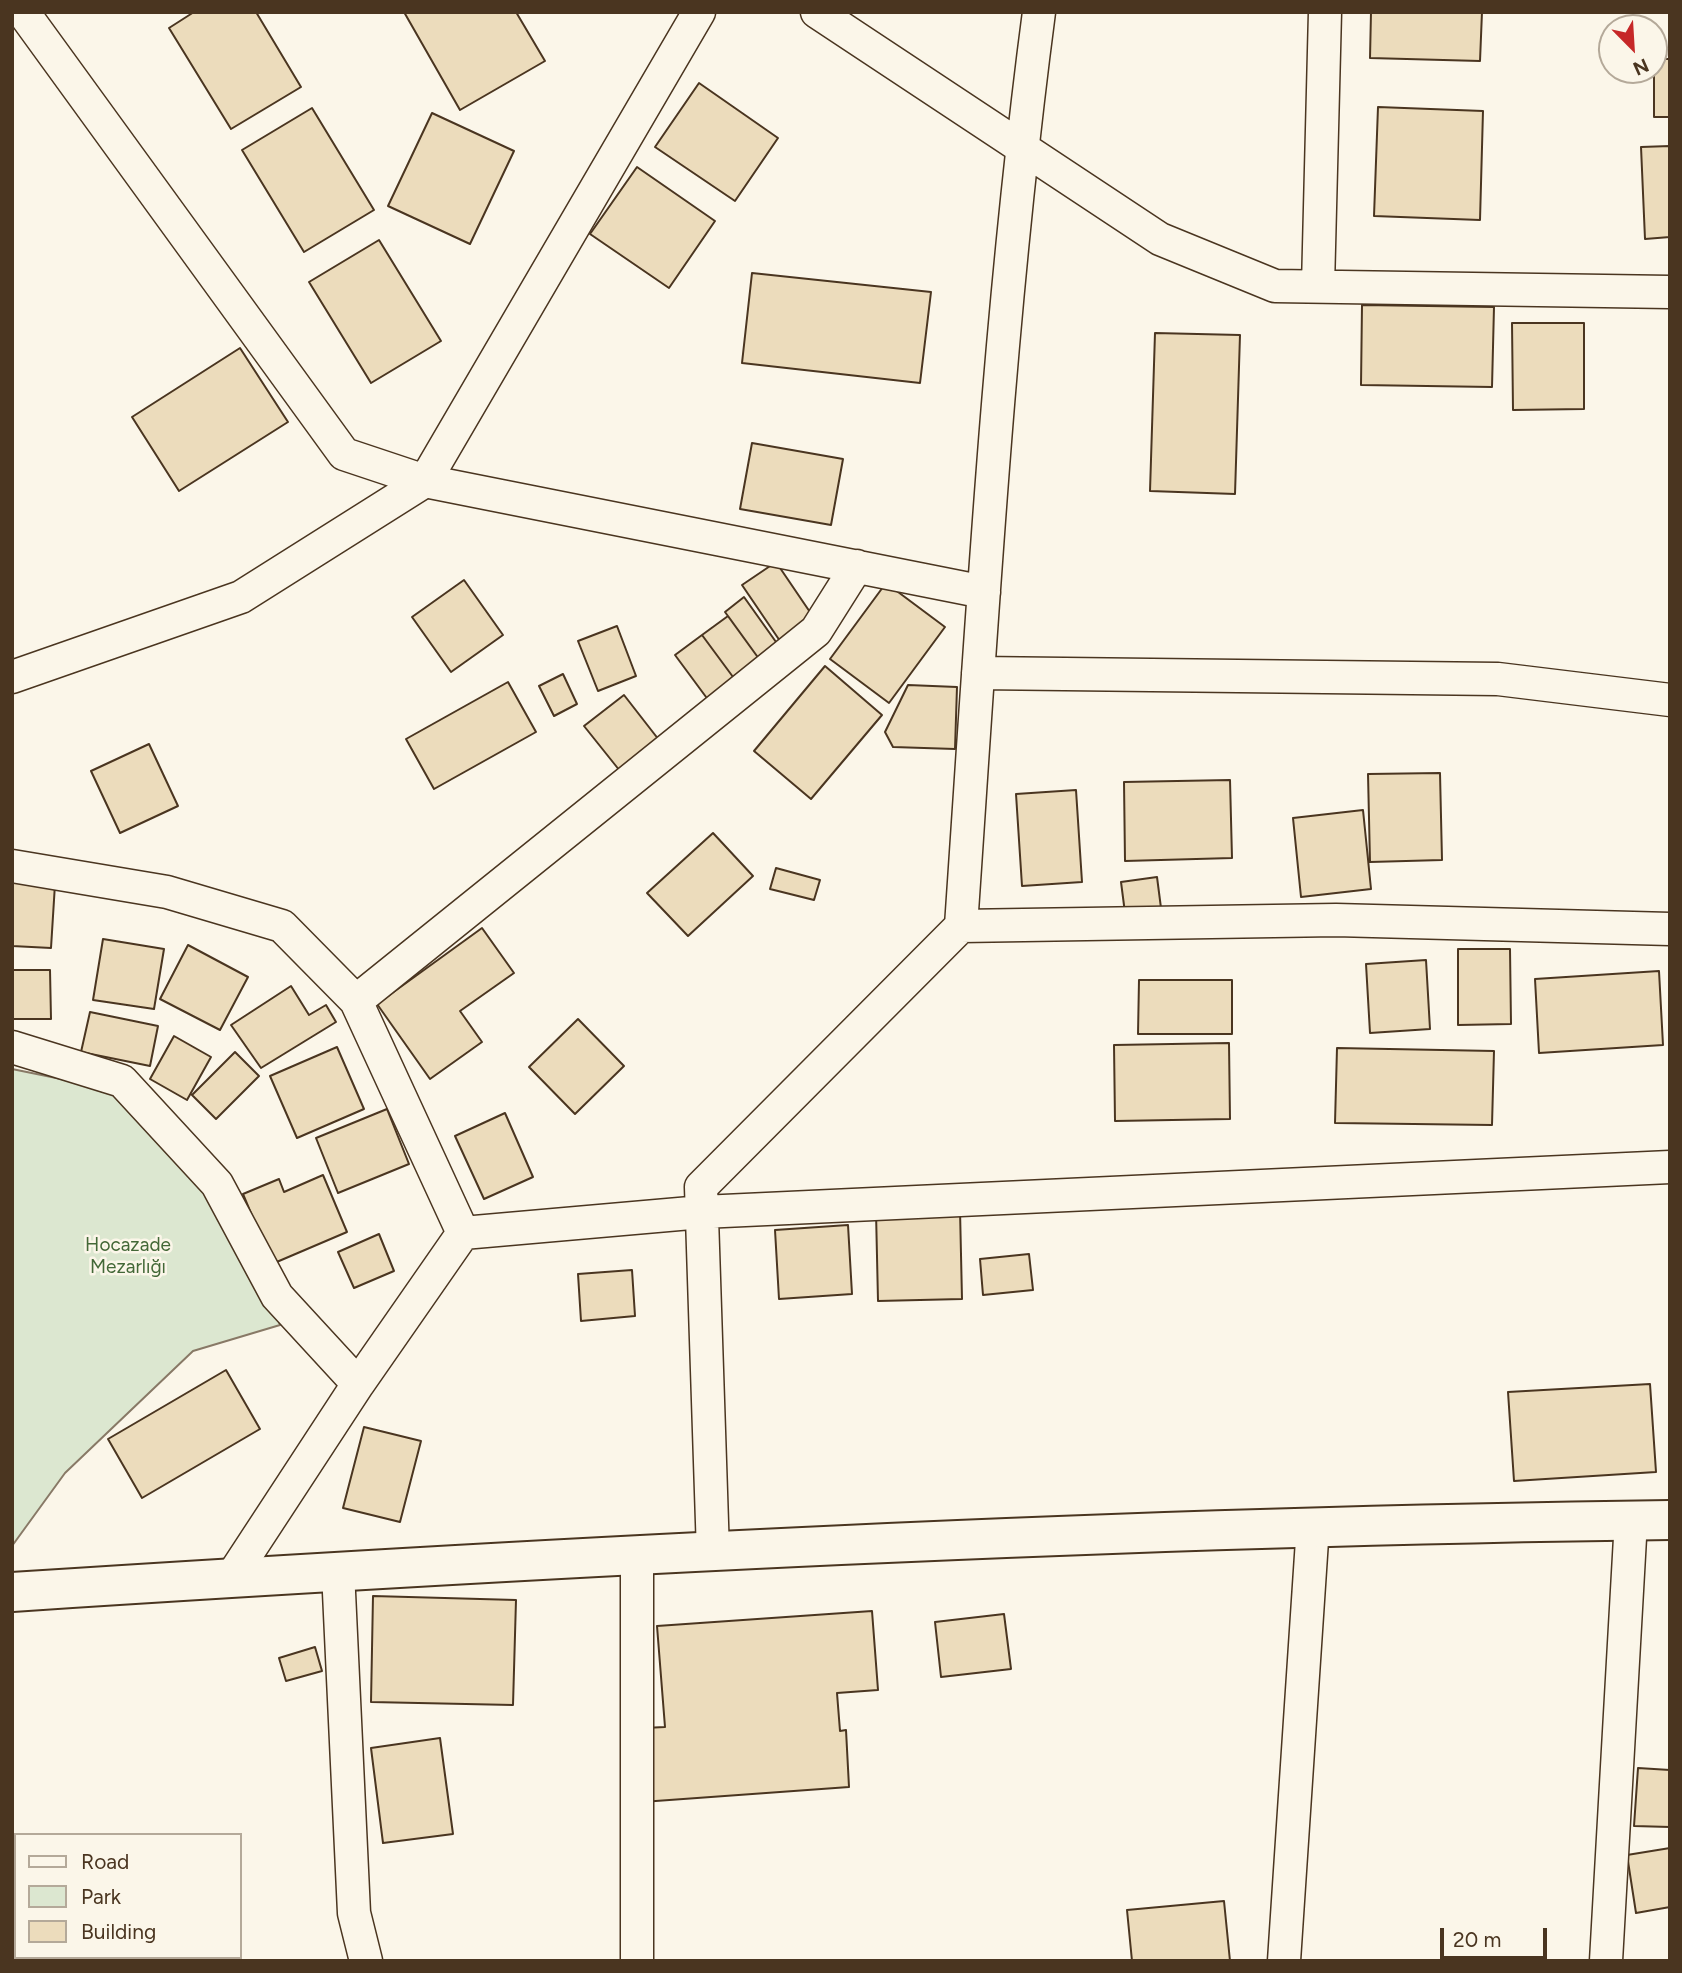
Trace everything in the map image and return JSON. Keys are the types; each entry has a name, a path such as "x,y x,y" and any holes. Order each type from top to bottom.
{"street":[{"path":"23,12 344,454 425,481 984,592"},
{"path":"12,677 241,597 425,481 699,12"},
{"path":"817,12 1160,239 1275,286 1670,292"},
{"path":"713,1553 701,1187 961,926 984,592 1021,147 1039,12"},
{"path":"1318,286 1325,12"},
{"path":"356,1001 816,631 857,566"},
{"path":"978,673 1498,679 1670,701"},
{"path":"12,866 167,892 282,926 356,1001 463,1233"},
{"path":"961,926 1336,920 1670,929"},
{"path":"12,1047 122,1081 217,1184 277,1296 358,1384"},
{"path":"463,1233 702,1212 1670,1167"},
{"path":"231,1578 358,1384 463,1233"},
{"path":"1606,1961 1631,1520"},
{"path":"12,1592 338,1571 1313,1525 1670,1520"},
{"path":"1284,1961 1313,1525"},
{"path":"637,1557 637,1961"},
{"path":"338,1571 354,1913 366,1961"}],"green space":[{"name":"Hocazade Mezarlığı","path":"12,1069 130,1093 240,1207 280,1325 193,1351 65,1473 12,1546"}],"building":[{"path":"194,12 256,12 301,87 231,129 169,28"},
{"path":"404,12 516,12 545,61 460,110"},
{"path":"1371,12 1482,12 1480,61 1370,58"},
{"path":"1670,59 1670,117 1654,117 1654,84 1668,84"},
{"path":"699,83 778,138 735,201 655,147"},
{"path":"1378,107 1483,111 1480,220 1374,216"},
{"path":"312,108 374,210 304,252 242,150"},
{"path":"432,113 514,151 470,244 388,206"},
{"path":"1670,146 1670,237 1645,239 1641,147"},
{"path":"637,167 715,221 669,288 590,234"},
{"path":"379,240 441,341 371,383 309,282"},
{"path":"752,273 931,292 920,383 742,363"},
{"path":"1362,305 1494,307 1492,387 1361,385"},
{"path":"1512,323 1584,323 1584,409 1513,410"},
{"path":"1155,333 1240,335 1235,494 1150,491"},
{"path":"240,348 288,422 179,491 132,417"},
{"path":"752,443 843,459 831,525 740,509"},
{"path":"776,562 814,618 780,641 742,585"},
{"path":"464,580 503,635 451,672 412,617"},
{"path":"886,583 945,627 889,703 830,659"},
{"path":"744,597 781,649 762,663 725,612"},
{"path":"728,616 762,663 736,681 702,635"},
{"path":"617,626 636,676 598,691 578,641"},
{"path":"702,635 736,681 709,701 675,655"},
{"path":"825,666 882,715 811,799 754,751"},
{"path":"563,674 577,704 554,716 539,686"},
{"path":"508,682 536,732 434,789 406,739"},
{"path":"908,685 957,687 955,749 893,747 885,732"},
{"path":"624,695 659,740 620,771 584,726"},
{"path":"149,744 178,806 120,833 91,771"},
{"path":"1440,773 1442,860 1370,862 1368,774"},
{"path":"1230,780 1232,858 1125,861 1124,782"},
{"path":"1076,790 1082,882 1022,886 1016,794"},
{"path":"1363,810 1371,889 1301,897 1293,818"},
{"path":"713,833 753,876 688,936 647,893"},
{"path":"776,868 820,880 814,900 770,889"},
{"path":"1157,877 1161,908 1125,913 1121,882"},
{"path":"12,881 55,884 51,948 12,946"},
{"path":"482,928 514,973 460,1011 482,1042 430,1079 377,1004"},
{"path":"103,939 164,949 154,1009 93,1000"},
{"path":"188,945 248,977 220,1030 160,999"},
{"path":"1458,949 1510,949 1511,1024 1458,1025"},
{"path":"1426,960 1430,1029 1370,1033 1366,964"},
{"path":"12,970 50,970 51,1019 12,1019"},
{"path":"1659,971 1663,1045 1539,1053 1535,979"},
{"path":"1139,980 1232,980 1232,1034 1138,1034"},
{"path":"291,986 309,1015 326,1005 336,1022 261,1068 231,1025"},
{"path":"90,1012 158,1026 150,1066 81,1052"},
{"path":"578,1019 624,1066 575,1114 529,1067"},
{"path":"174,1036 211,1057 187,1100 150,1079"},
{"path":"1229,1043 1230,1119 1115,1121 1114,1045"},
{"path":"337,1047 364,1109 297,1138 270,1076"},
{"path":"1337,1048 1494,1051 1492,1125 1335,1123"},
{"path":"235,1052 259,1076 216,1119 192,1095"},
{"path":"387,1109 409,1164 338,1193 316,1138"},
{"path":"505,1113 533,1177 484,1199 455,1136"},
{"path":"323,1175 347,1232 272,1264 243,1194 279,1179 284,1192"},
{"path":"960,1210 962,1299 878,1301 876,1212"},
{"path":"848,1225 852,1294 779,1299 775,1230"},
{"path":"379,1234 394,1271 354,1288 338,1252"},
{"path":"1029,1254 1033,1290 983,1295 980,1259"},
{"path":"632,1270 635,1316 581,1321 578,1274"},
{"path":"226,1370 260,1429 142,1498 108,1439"},
{"path":"1650,1384 1656,1472 1514,1481 1508,1392"},
{"path":"364,1427 421,1441 400,1522 343,1508"},
{"path":"373,1596 516,1600 513,1705 371,1702"},
{"path":"872,1611 878,1690 837,1693 840,1731 846,1730 849,1787 628,1803 623,1729 665,1727 657,1626"},
{"path":"1004,1614 1011,1669 941,1677 935,1622"},
{"path":"315,1647 322,1671 286,1681 279,1658"},
{"path":"440,1738 453,1834 383,1843 371,1748"},
{"path":"1638,1768 1670,1770 1670,1827 1634,1826"},
{"path":"1670,1848 1670,1907 1636,1913 1627,1855"},
{"path":"1224,1901 1230,1961 1132,1961 1127,1910"}]}
